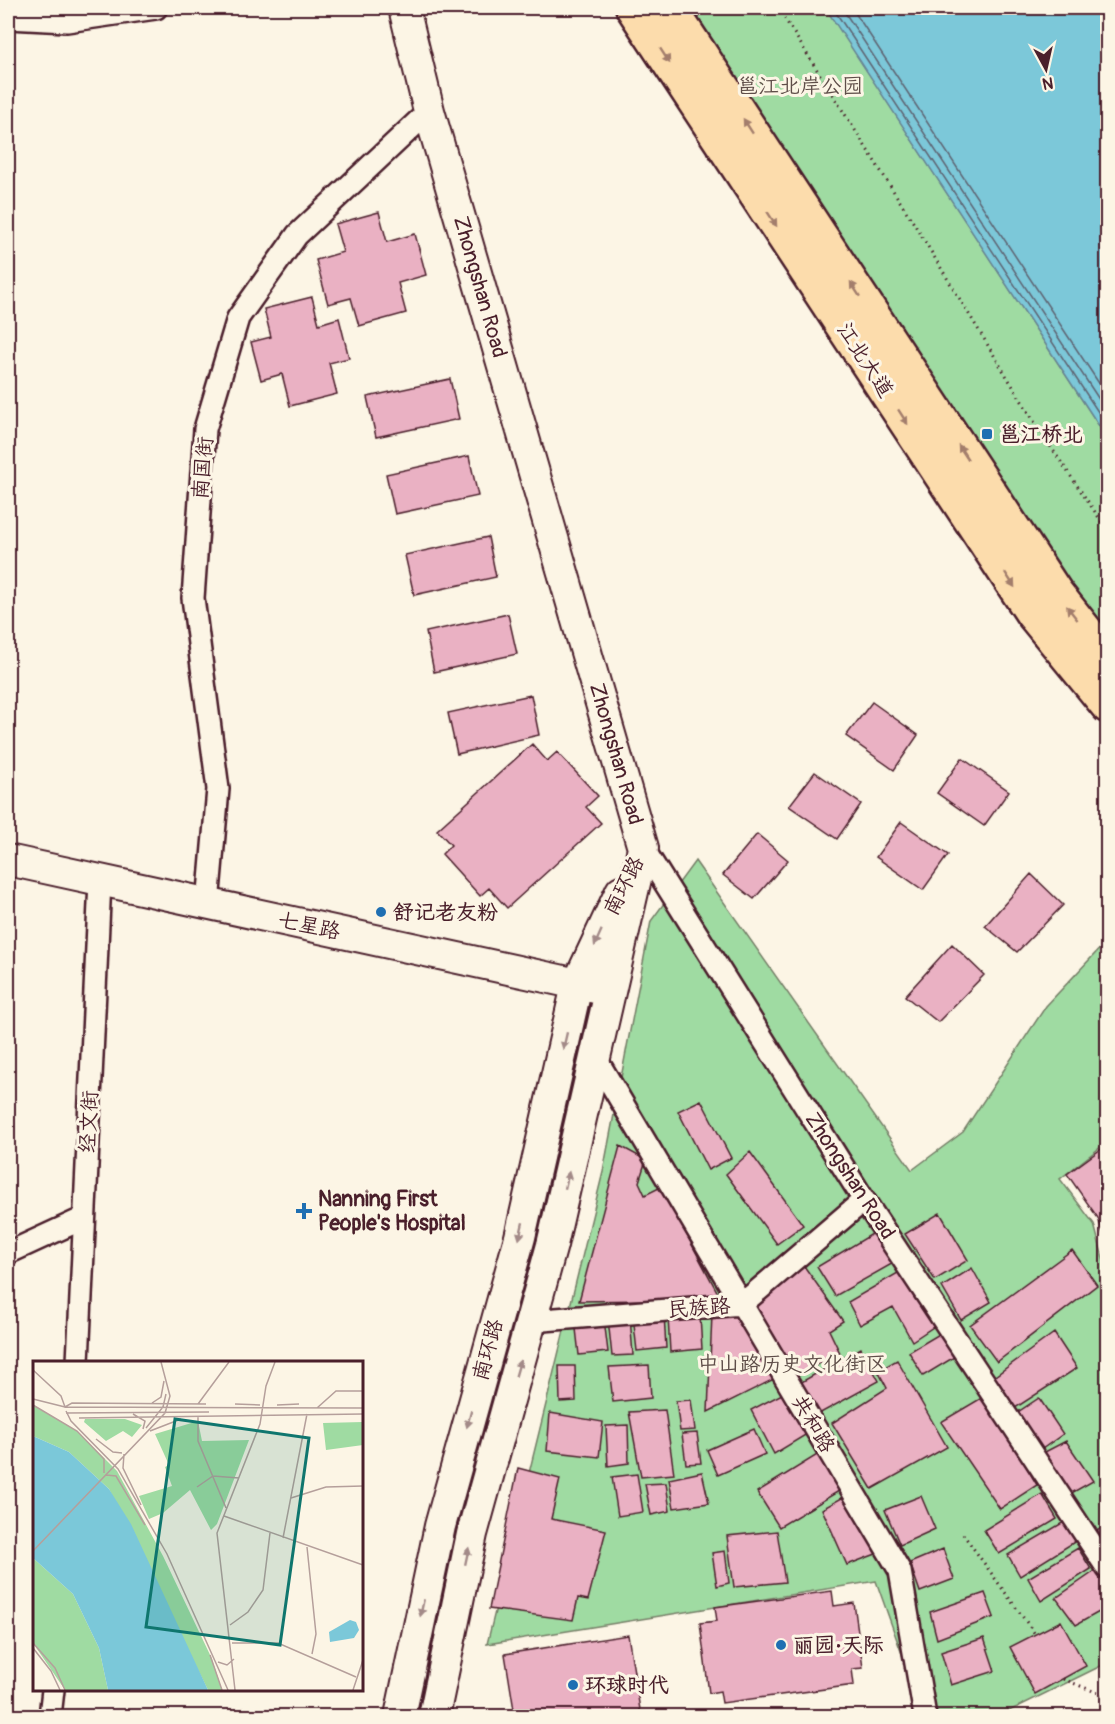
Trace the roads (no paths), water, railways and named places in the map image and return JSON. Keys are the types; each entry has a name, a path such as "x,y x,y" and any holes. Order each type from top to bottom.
{"main road":[{"name":"Zhongshan Road","path":"405,8 429,111 643,848"},
{"name":"江北大道","path":"633,8 1032,612 1107,706"},
{"name":"江北大道","path":"670,8 1056,593 1107,659"},
{"name":"南环路","path":"400,1716 440,1526 520,1237 578,985 643,848"},
{"name":"南环路","path":"434,1716 472,1534 552,1245 643,848"},
{"name":"七星路","path":"8,860 610,991"}],"street":[{"path":"8,18 67,21 156,8"},
{"name":"南国街","path":"208,904 218,789 193,598 205,429 238,318 297,235 429,111"},
{"name":"Zhongshan Road","path":"643,848 864,1200 1107,1569"},
{"name":"经文街","path":"78,1361 100,881"},
{"name":"共和路","path":"595,1057 900,1571 925,1716"},
{"name":"民族路","path":"531,1321 742,1304 864,1200"},
{"path":"8,1253 84,1218"},
{"path":"50,1716 53,1691"}],"water":[{"path":"826,8 1107,8 1107,438 828,12"}],"place":[{"name":"邕江桥北","path":"987,434"},
{"name":"舒记老友粉","path":"381,912"},
{"name":"Nanning First People's Hospital","path":"304,1211"},
{"name":"丽园·天际","path":"781,1645"},
{"name":"环球时代","path":"573,1685"}],"park label":[{"name":"邕江北岸公园","path":"800,86"},
{"name":"中山路历史文化街区","path":"792,1364"}]}
